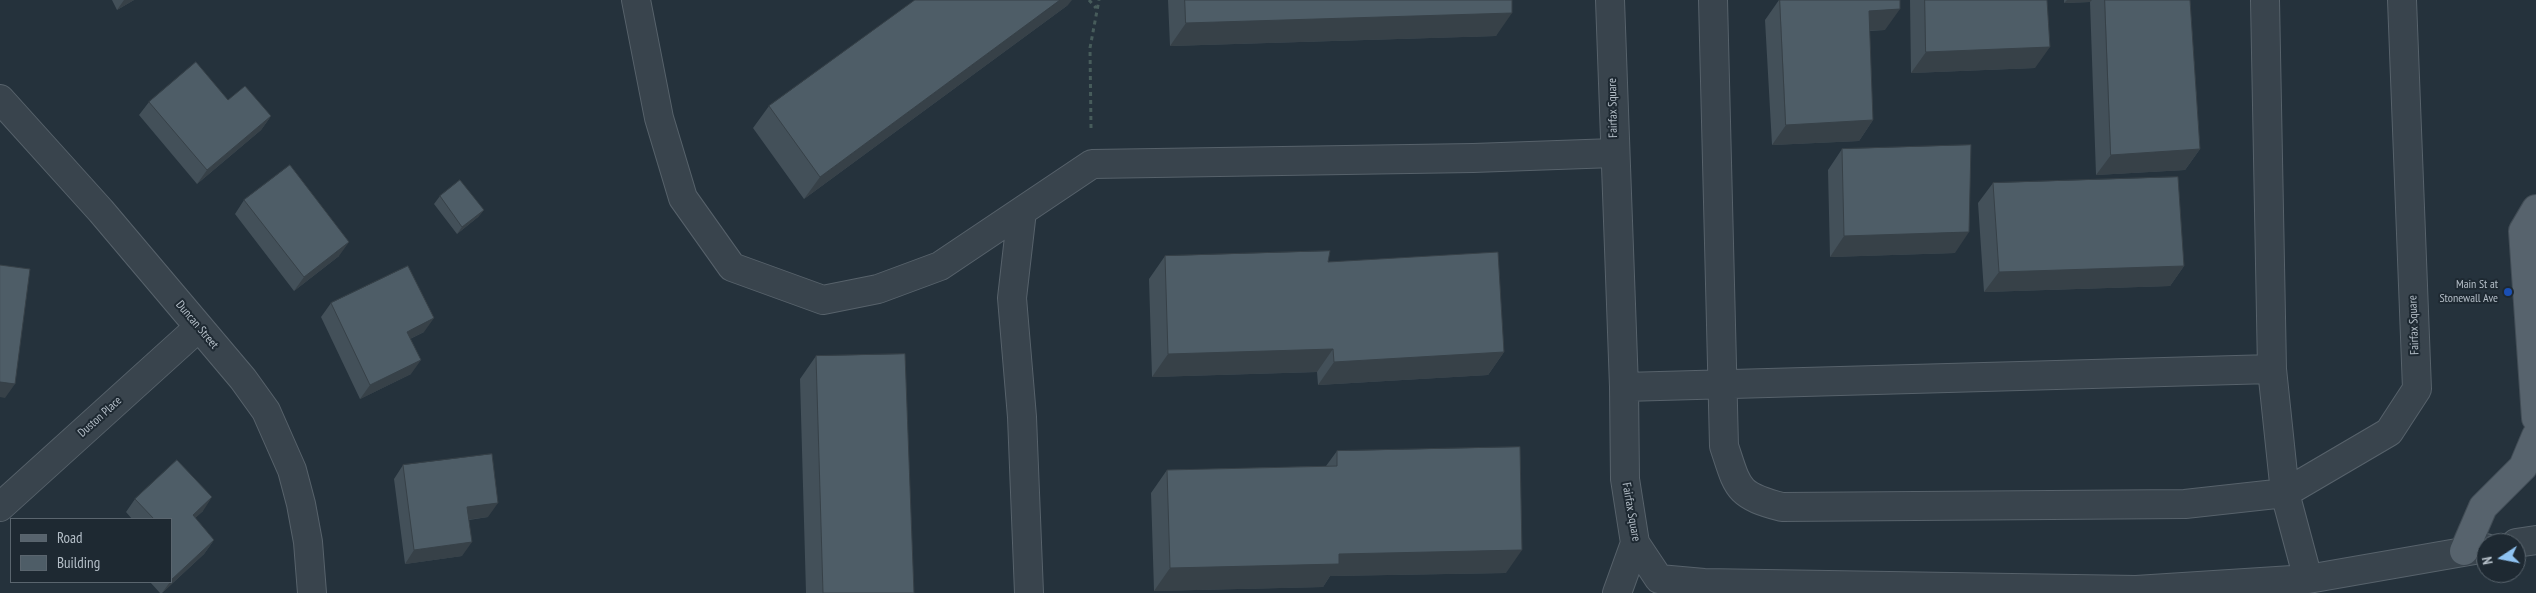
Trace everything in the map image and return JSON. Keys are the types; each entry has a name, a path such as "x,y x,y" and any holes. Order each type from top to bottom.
{"main road":[{"path":"2536,208 2523,231 2536,418"},
{"path":"2475,550 2483,507 2523,467 2536,436"}],"street":[{"path":"636,0 658,118 683,198 732,267 823,300 878,289 940,266 1092,164 1474,158 1614,153"},
{"name":"Fairfax Square","path":"1610,0 1614,153 1624,387 1625,479 1635,543 1659,578 1704,583 2136,590 2308,579 2475,550"},
{"path":"1713,0 1724,384 1724,446 1737,486 1758,500 1782,507 2186,504 2285,492"},
{"path":"2265,0 2272,369 2285,492 2308,579"},
{"name":"Fairfax Square","path":"2285,492 2389,432 2417,389 2402,0"},
{"name":"Duncan Street","path":"0,99 101,211 243,379 266,412 292,470 301,504 308,542 312,593"},
{"path":"1022,211 1012,298 1022,417 1029,593"},
{"name":"Duston Place","path":"0,506 199,327"},
{"path":"1624,387 2272,369"},
{"path":"1617,593 1635,543"}],"path":[{"path":"1090,0 1096,9"},
{"path":"1092,164 1090,48 1099,0"}],"building":[{"path":"915,0 1060,0 820,177 769,106"},
{"path":"1185,0 1512,0 1512,13 1186,23"},
{"path":"1780,0 1900,0 1900,9 1869,11 1873,120 1786,125"},
{"path":"1925,0 2047,0 2050,47 1926,52"},
{"path":"2105,0 2190,0 2200,149 2111,155"},
{"path":"196,62 228,100 245,86 271,116 207,170 149,102"},
{"path":"1971,145 1969,232 1844,236 1842,149"},
{"path":"290,165 349,242 304,277 244,200"},
{"path":"2178,177 2184,266 1999,272 1993,183"},
{"path":"460,180 484,210 462,227 440,196"},
{"path":"1330,251 1328,262 1498,252 1504,352 1334,362 1333,349 1168,354 1165,256"},
{"path":"0,265 30,269 15,384 0,382"},
{"path":"408,266 434,318 407,332 421,360 370,385 331,303"},
{"path":"905,354 914,593 823,593 816,356"},
{"path":"1520,447 1522,550 1339,554 1339,564 1170,568 1167,470 1337,466 1337,451"},
{"path":"492,454 498,503 467,507 472,542 414,550 403,465"},
{"path":"177,460 212,497 193,515 214,540 172,579 172,518 153,518 135,499"}],"place":[{"name":"Main St at Stonewall Ave","path":"2508,292"}]}
